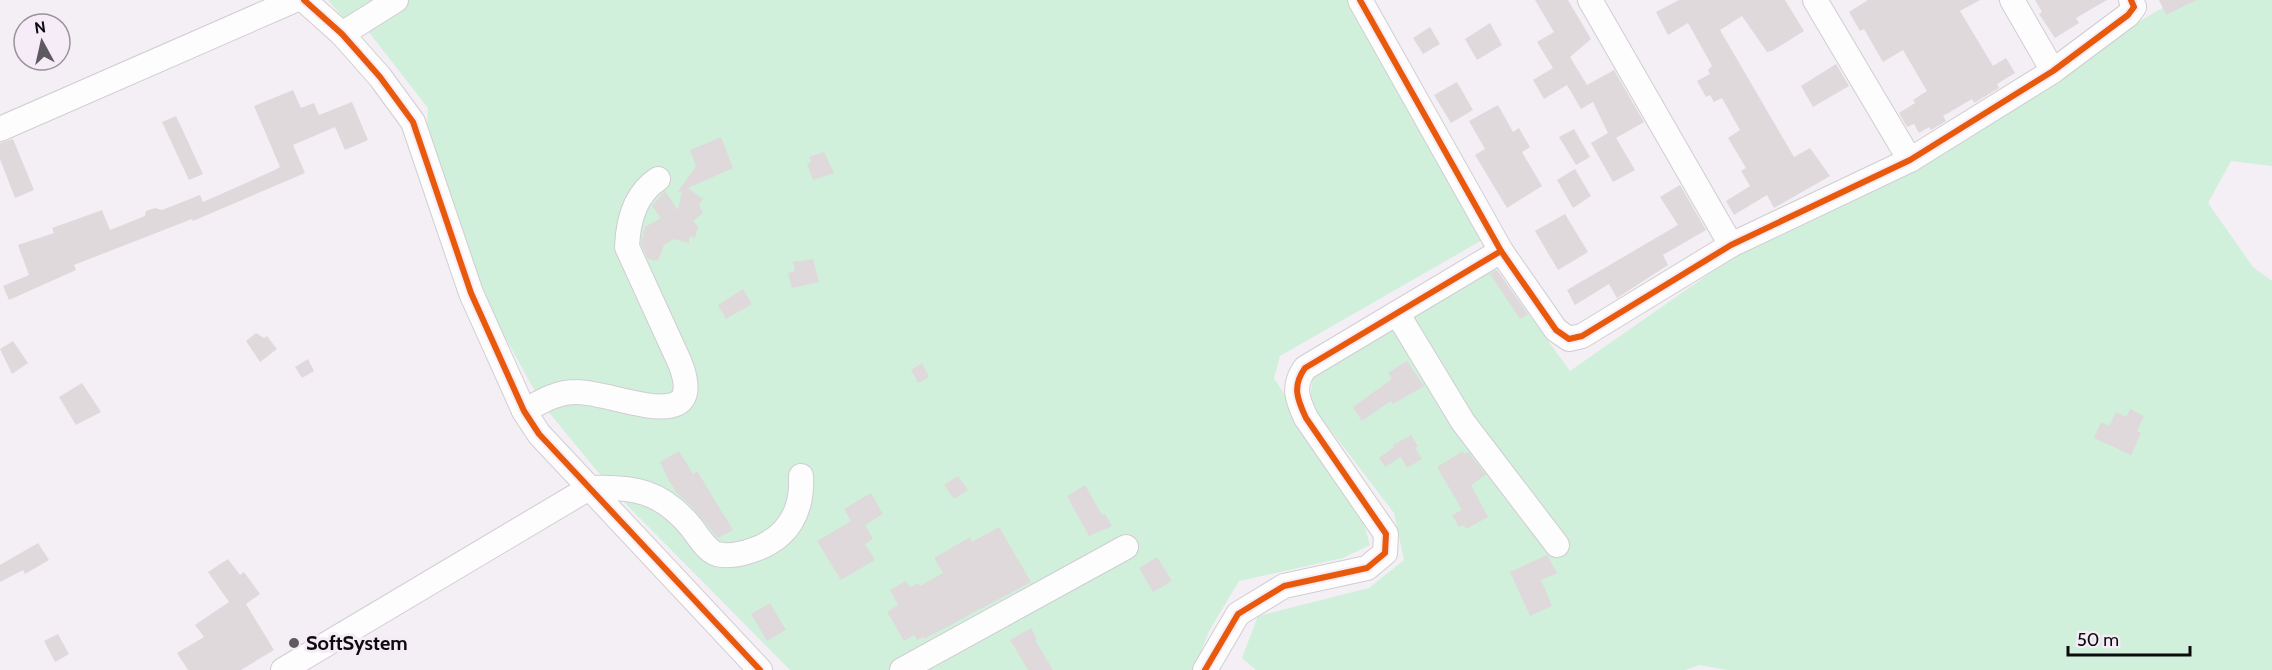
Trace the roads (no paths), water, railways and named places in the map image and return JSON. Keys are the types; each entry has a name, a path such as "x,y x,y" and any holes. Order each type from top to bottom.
{"street":[{"path":"0,129 295,0"},
{"path":"304,0 342,34 380,77 413,122 471,293 524,411 539,434 760,670"},
{"path":"342,34 396,0"},
{"path":"1360,0 1501,251 1556,330 1569,339 1582,336 1731,246 1910,160 2054,71 2128,15 2134,7 2132,0"},
{"path":"1590,0 1731,246"},
{"path":"1815,0 1910,160"},
{"path":"2012,0 2054,71"},
{"path":"524,411 553,395 575,392 622,398 646,406 667,407 680,403 685,398 686,378 627,248 627,230 636,205 648,185 658,178"},
{"path":"1205,670 1238,614 1284,586 1367,568 1385,553 1386,534 1306,418 1297,397 1297,380 1305,369 1501,251"},
{"path":"1397,313 1463,422 1557,545"},
{"path":"283,670 589,488 633,488 645,492 662,502 689,525 714,553 726,555 744,553 769,545 787,531 802,495 801,476"},
{"path":"902,670 1126,547"}],"place":[{"name":"SoftSystem","path":"294,643"}]}
